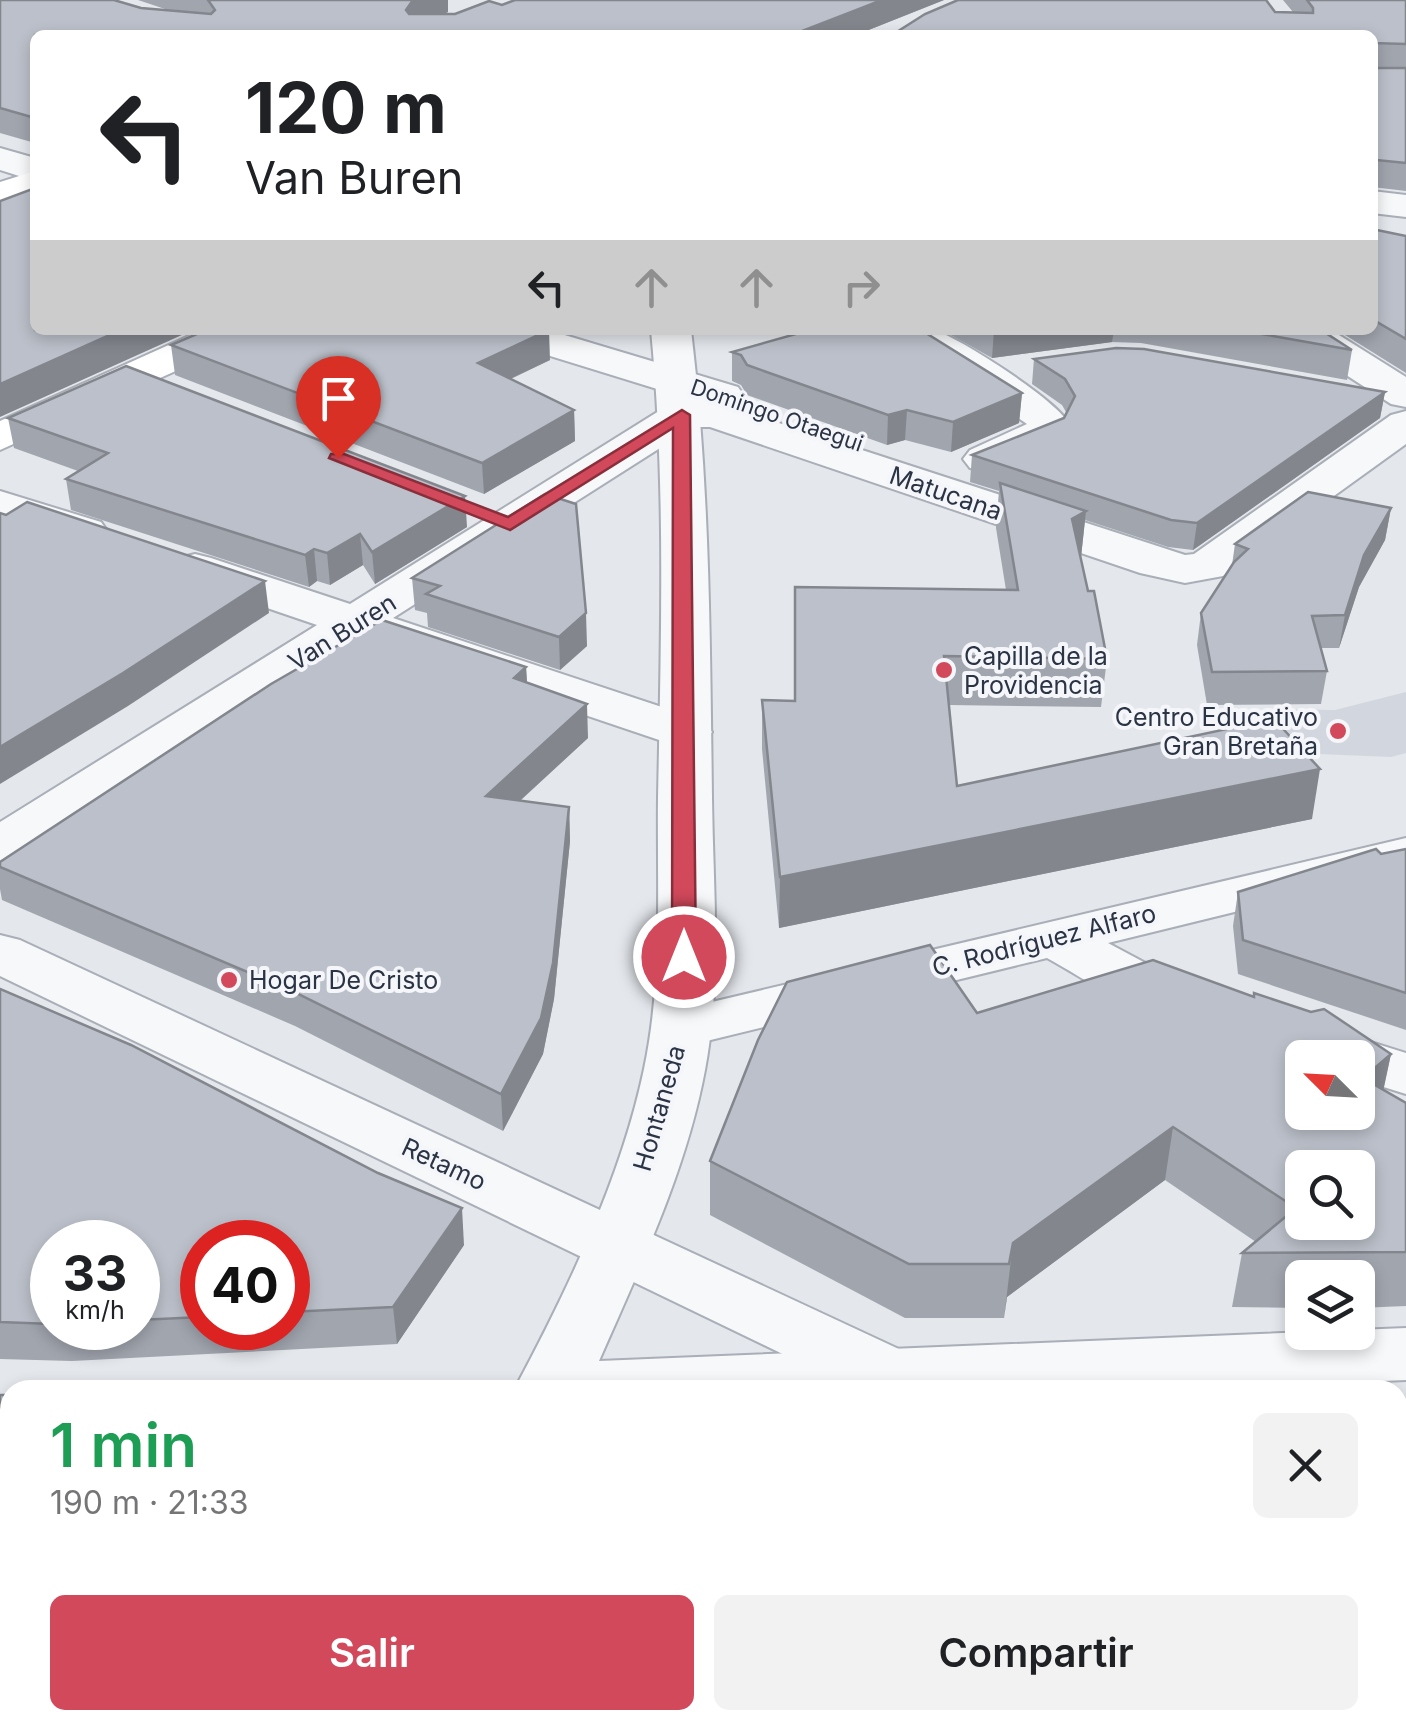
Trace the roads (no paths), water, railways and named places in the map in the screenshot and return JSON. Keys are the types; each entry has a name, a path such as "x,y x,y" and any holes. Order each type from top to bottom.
{"main road":[{"path":"0,194 30,184"},
{"path":"0,436 224,335"}],"street":[{"path":"0,158 30,168"},
{"path":"1378,203 1406,206"},
{"path":"519,335 680,398"},
{"name":"Hontaneda","path":"555,1380 615,1246 664,1109 682,1028 686,732 680,398 671,335"},
{"name":"Domingo Otaegui","path":"680,398 938,469 955,470 1043,433 1048,424 1045,418 984,375 914,335"},
{"path":"1310,335 1406,395"},
{"path":"984,375 1039,368"},
{"path":"131,377 185,398"},
{"path":"1328,395 1406,405"},
{"name":"Matucana","path":"680,398 703,413 1082,540 1185,569 1207,566 1406,424"},
{"name":"Van Buren","path":"0,846 510,524 680,398"},
{"path":"456,503 510,524"},
{"path":"0,504 686,732"},
{"name":"C. Rodríguez Alfaro","path":"682,1028 1406,854"},
{"path":"1052,937 1146,988 1234,1017"},
{"name":"Retamo","path":"0,953 900,1380"},
{"path":"1375,1064 1406,1074"},
{"path":"940,1380 1406,1354"}],"place":[{"name":"Capilla de la Providencia","path":"944,670"},
{"name":"Centro Educativo Gran Bretaña","path":"1338,731"},
{"name":"Hogar De Cristo","path":"229,980"}]}
